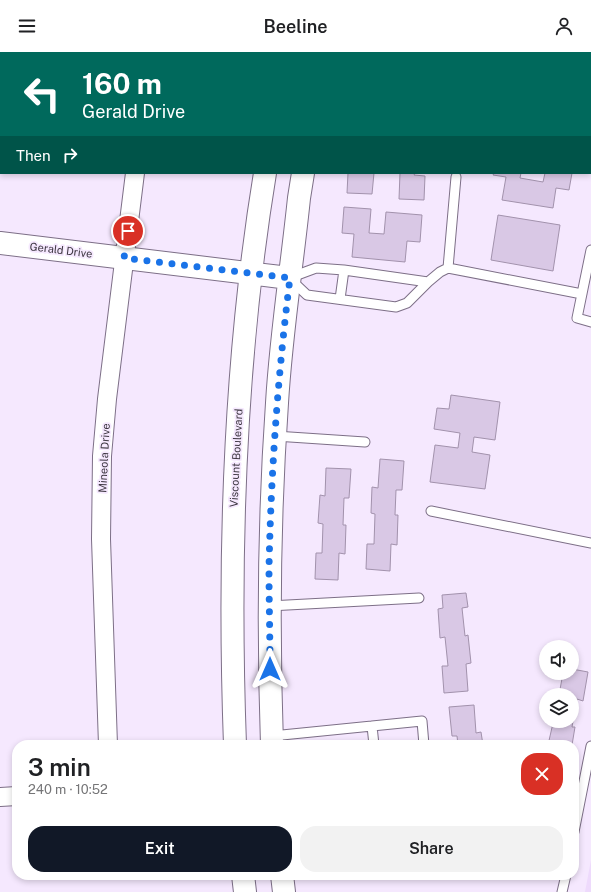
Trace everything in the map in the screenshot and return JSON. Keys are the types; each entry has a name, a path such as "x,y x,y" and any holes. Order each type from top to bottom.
{"main road":[{"name":"Viscount Boulevard","path":"235,740 232,651 234,507 238,409 247,306 266,174"},
{"path":"272,740 269,562 275,436 280,362 303,174"},
{"name":"Gerald Drive","path":"0,243 290,278"},
{"path":"244,880 245,892"},
{"path":"283,880 284,892"}],"street":[{"name":"Mineola Drive","path":"108,740 101,539 102,456 107,400 135,174"},
{"path":"0,797 12,796"}],"lane":[{"path":"448,268 456,177"},
{"path":"591,250 577,318 591,322"},
{"path":"428,282 344,270 316,268 290,278 307,295 396,307 407,303 428,282 440,272 448,268 582,294"},
{"path":"340,299 344,270"},
{"path":"275,436 365,442"},
{"path":"431,511 591,543"},
{"path":"270,606 419,598"},
{"path":"279,740 372,726 422,721 424,740"},
{"path":"372,726 373,740"},
{"path":"579,807 591,746"},
{"path":"562,892 565,880"}],"shaded area":[{"path":"591,860 591,892 585,892"}],"building":[{"path":"348,174 374,174 372,194 347,193"},
{"path":"400,174 425,176 424,200 399,199"},
{"path":"521,174 520,178 543,182 545,174 572,174 569,190 556,188 553,208 502,200 506,177 493,175"},
{"path":"344,207 371,209 369,233 384,234 386,212 422,215 420,242 407,241 405,262 352,257 354,234 342,233"},
{"path":"498,215 560,225 553,271 491,260"},
{"path":"451,395 500,402 495,440 474,437 472,452 490,455 485,489 430,482 435,445 458,448 460,433 434,429 437,408 449,409"},
{"path":"380,459 404,461 402,490 396,490 395,515 398,515 397,545 391,544 390,571 366,569 367,544 374,544 375,514 371,513 372,487 378,488"},
{"path":"326,468 351,469 349,498 344,498 343,525 346,525 345,554 339,553 338,580 315,579 316,553 322,553 323,524 318,523 320,495 325,496"},
{"path":"466,593 468,607 462,608 465,636 468,635 471,663 466,664 468,691 444,693 442,666 448,666 445,637 440,638 438,609 443,608 442,595"},
{"path":"579,670 588,672 583,701 579,700 579,688 560,688 562,680 579,680"},
{"path":"474,705 476,733 481,732 482,740 457,740 457,736 452,736 449,707"},
{"path":"552,728 575,728 573,740 549,740"}],"route":[{"path":"128,231 124,258 290,278 280,362 272,495 269,569 270,669"}]}
